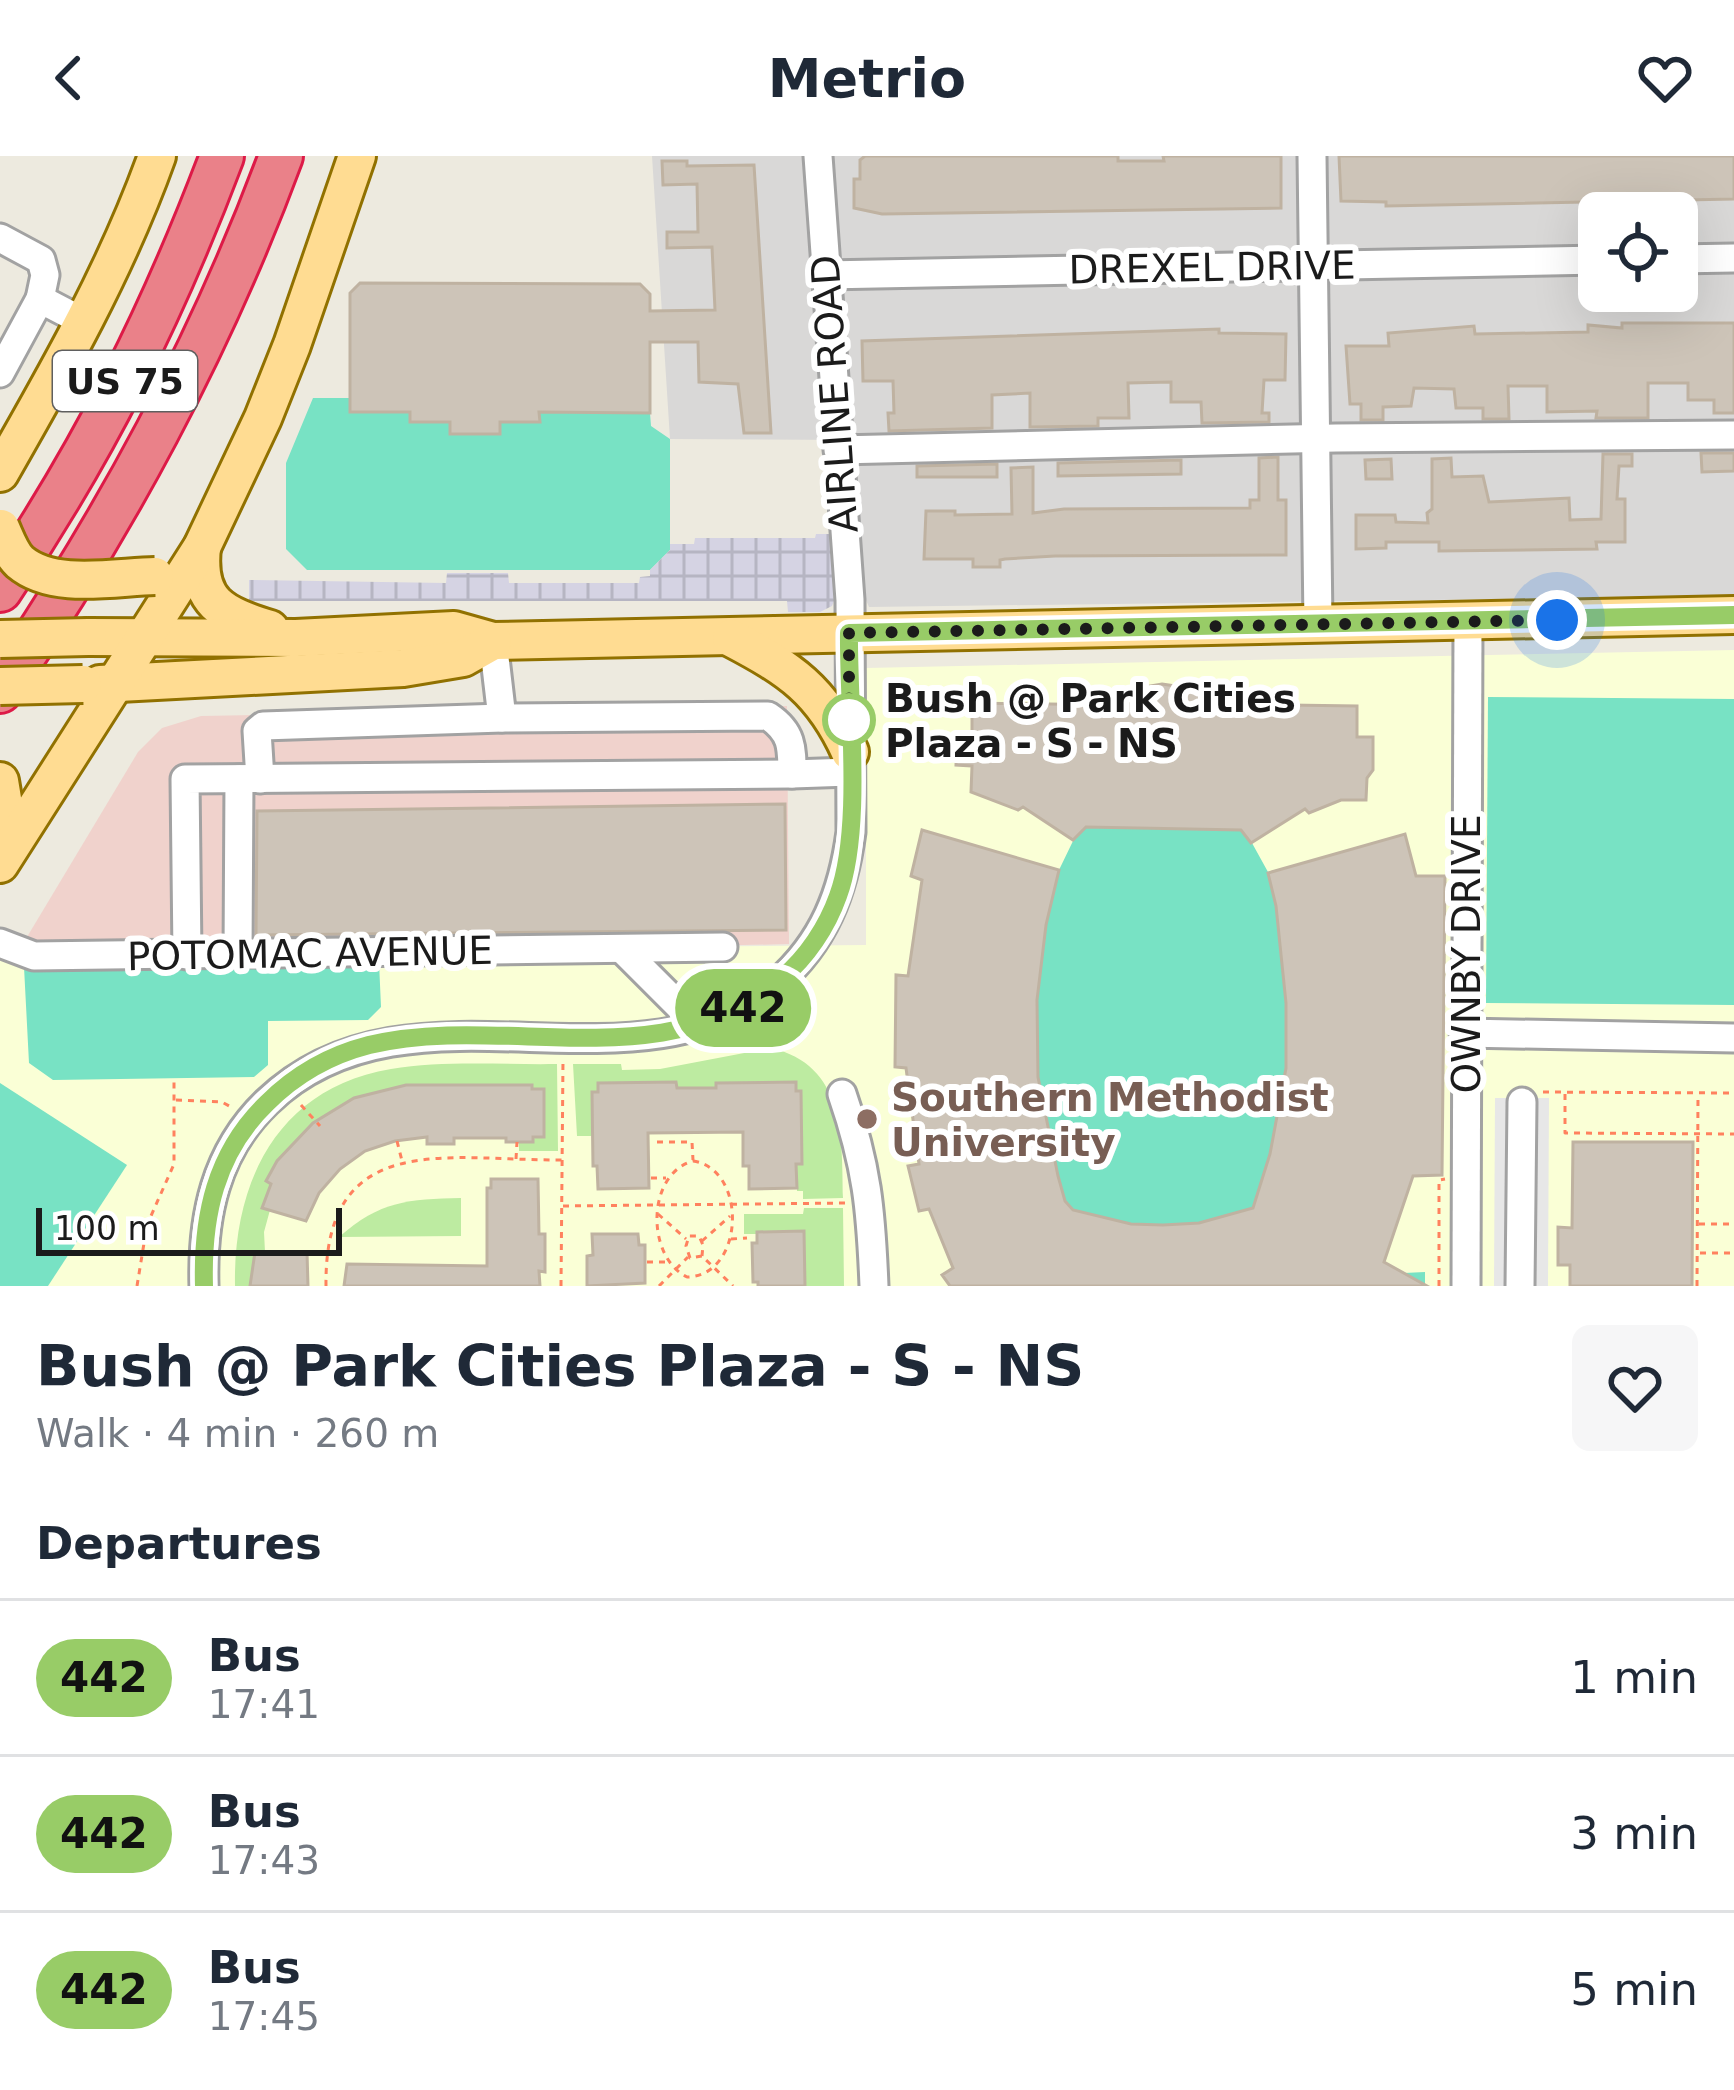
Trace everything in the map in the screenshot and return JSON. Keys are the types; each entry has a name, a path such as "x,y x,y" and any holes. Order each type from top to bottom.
{"highway":[{"name":"US 75","path":"0,590 60,499 154,325 222,156"},
{"name":"US 75","path":"0,688 93,550 167,419 229,288 281,156"}],"main road":[{"path":"0,473 84,322 135,218 157,156"},
{"path":"1,863 85,728 100,684 145,637 202,547 270,400 357,156"},
{"path":"0,518 16,559 58,578 154,576 202,547"},
{"path":"202,547 199,574 218,607 229,616 296,638"},
{"path":"0,639 296,638 454,630 493,641 1734,615"},
{"path":"728,636 816,693 836,721 850,762"},
{"path":"0,688 403,668 463,658 493,641"},
{"path":"1,863 3,799"}],"street":[{"name":"AIRLINE ROAD","path":"204,1286 205,1223 224,1162 254,1115 316,1065 386,1042 622,1036 700,1027 768,991 809,950 824,926 846,869 849,633 818,156"},
{"path":"1312,156 1318,623"},
{"path":"0,238 40,260 45,275 40,299 3,363"},
{"path":"1698,259 1734,258"},
{"name":"DREXEL DRIVE","path":"825,275 1578,260"},
{"path":"40,299 84,322"},
{"path":"838,450 1734,435"},
{"name":"OWNBY DRIVE","path":"1466,1286 1468,622"},
{"path":"493,641 502,718"},
{"path":"244,922 237,855 257,731 263,726 768,716 785,728 792,747 792,774"},
{"path":"187,955 185,779 792,774 850,762"},
{"path":"237,855 244,922"},
{"name":"POTOMAC AVENUE","path":"0,944 34,956 187,955 244,922 622,949 723,947"},
{"path":"622,949 700,1027"},
{"path":"1464,1033 1734,1038"},
{"path":"842,1094 862,1152 874,1286"},
{"path":"1520,1286 1533,1097"},
{"path":"1467,1239 1521,1240"}],"path":[{"path":"561,1286 563,1052"},
{"path":"137,1286 147,1225 174,1164 174,1081"},
{"path":"1565,1092 1565,1133 1734,1134"},
{"path":"1533,1097 1565,1092 1734,1093"},
{"path":"1696,1286 1698,1093"},
{"path":"174,1100 222,1102 235,1109"},
{"path":"299,1104 320,1126"},
{"path":"397,1141 402,1163"},
{"path":"516,1161 517,1142"},
{"path":"657,1142 692,1142 693,1161"},
{"path":"326,1286 327,1242 340,1207 370,1174 402,1163 563,1160"},
{"path":"693,1161 715,1170 731,1204 729,1239 715,1269 696,1277 675,1270 669,1262 660,1239 658,1214 668,1178 682,1164 693,1161"},
{"path":"651,1178 668,1178"},
{"path":"563,1206 870,1202"},
{"path":"658,1214 687,1240 689,1256"},
{"path":"731,1214 703,1241 702,1256 733,1286"},
{"path":"1697,1224 1734,1224"},
{"path":"687,1240 694,1234 703,1241"},
{"path":"729,1239 747,1238"},
{"path":"1697,1253 1734,1253"},
{"path":"689,1256 702,1256"},
{"path":"659,1286 689,1256"},
{"path":"647,1262 669,1262"},
{"path":"696,1277 696,1286"}],"shaded area":[{"path":"652,156 1734,156 1734,596 869,607 862,591 852,440 670,439"},
{"path":"816,534 830,534 834,601 820,612 788,612 787,601 249,601 249,580 446,583 447,573 508,573 509,583 639,583 640,577 650,576 670,544 694,544 695,538 815,538"},
{"name":"Southern Methodist University","path":"1734,650 1734,1286 0,1286 0,953 866,945 866,668"},
{"path":"787,706 789,944 12,962 138,752 162,728 201,716"},
{"path":"1495,1098 1549,1098 1548,1286 1494,1286"}],"green space":[{"path":"313,398 350,398 350,412 410,412 410,421 450,422 450,434 500,434 500,422 540,421 539,412 650,413 651,426 670,439 670,550 650,570 307,570 286,549 286,463"},
{"path":"1162,684 1216,692 1218,704 1357,706 1357,737 1373,737 1366,800 1356,800 1355,795 1309,813 1305,809 1252,843 1268,872 1405,834 1416,876 1445,876 1442,1175 1412,1176 1385,1262 1404,1273 1425,1272 1425,1286 950,1286 942,1275 953,1268 929,1210 919,1211 908,1166 919,1163 907,1068 895,1067 896,975 908,975 922,881 911,876 922,830 1059,870 1073,841 1023,807 1018,810 971,792 972,766 956,765 957,732 971,731 972,703 1114,705 1115,692"},
{"path":"1488,697 1734,699 1734,1005 1486,1003"},
{"path":"379,962 381,1007 368,1020 268,1021 268,1065 254,1077 53,1080 29,1063 24,967"},
{"path":"771,1048 795,1057 826,1087 839,1128 843,1198 803,1199 803,1191 797,1191 796,1164 802,1163 795,1082 717,1083 716,1088 677,1088 676,1082 621,1088 621,1083 599,1083 598,1092 592,1093 592,1136 577,1136 573,1064 660,1069"},
{"path":"557,1064 558,1151 519,1151 519,1142 544,1136 544,1089 531,1085 499,1090 498,1084 454,1090 453,1085 397,1088 346,1109 343,1105 318,1120 280,1158 281,1168 275,1165 266,1180 272,1184 263,1208 270,1210 265,1252 255,1253 250,1286 235,1286 236,1247 254,1176 291,1118 319,1096 352,1079 411,1066"},
{"path":"0,1083 127,1165 48,1286 0,1286"},
{"path":"461,1198 461,1236 339,1237 368,1216 396,1204"},
{"path":"804,1208 843,1208 844,1286 805,1286 757,1234 744,1234 744,1214 803,1214"}],"building":[{"path":"865,156 1118,156 1118,161 1164,161 1163,156 1281,156 1281,208 882,214 854,208 854,179 860,179 860,160"},
{"path":"1339,156 1734,156 1734,199 1698,200 1698,192 1578,192 1578,202 1386,206 1386,202 1341,201"},
{"path":"662,161 687,161 687,166 754,165 771,433 744,433 738,384 699,382 698,342 650,342 650,413 539,412 540,422 500,422 500,434 450,434 450,422 410,422 410,412 350,412 350,293 360,283 640,284 650,294 650,311 715,310 712,247 667,248 667,232 698,232 697,184 663,185"},
{"path":"1622,323 1734,323 1734,413 1714,413 1714,400 1688,400 1688,383 1648,383 1648,418 1596,418 1597,411 1547,412 1547,386 1508,386 1509,419 1483,419 1483,408 1456,408 1454,389 1414,388 1411,406 1383,407 1383,420 1361,420 1361,404 1350,404 1346,346 1389,346 1388,333 1474,326 1475,334 1588,332 1588,325 1622,328"},
{"path":"1219,329 1219,333 1286,334 1285,380 1264,380 1262,413 1269,413 1269,422 1202,423 1201,402 1171,402 1171,382 1128,383 1129,418 1098,418 1098,426 1030,427 1030,393 992,395 992,428 889,431 893,381 863,381 862,341"},
{"path":"1701,453 1734,453 1734,471 1702,472"},
{"path":"1603,454 1632,454 1632,466 1619,466 1617,499 1625,499 1625,542 1596,542 1597,549 1439,551 1439,542 1386,542 1386,548 1356,549 1356,515 1395,515 1396,522 1428,523 1432,459 1451,458 1452,477 1483,476 1489,502 1569,498 1570,520 1601,519"},
{"path":"1278,457 1278,500 1286,500 1286,555 1055,556 1000,560 1000,567 973,567 973,559 924,559 926,511 1012,514 1011,468 1033,467 1033,513 1250,508 1250,500 1259,500 1259,458"},
{"path":"1391,459 1392,479 1366,479 1365,460"},
{"path":"1181,460 1181,474 1058,476 1058,463"},
{"path":"997,464 997,477 917,477 917,466"},
{"path":"1162,684 1216,692 1217,704 1357,706 1357,737 1373,737 1373,770 1367,778 1366,800 1341,800 1309,813 1305,809 1251,843 1241,830 1086,827 1073,840 1023,807 1018,810 971,792 972,766 956,765 957,732 972,732 972,703 1115,705 1115,692"},
{"path":"785,804 786,930 256,935 257,811"},
{"path":"922,830 1059,870 1046,925 1037,1000 1038,1077 1065,1201 1073,1210 1131,1224 1163,1225 1199,1223 1253,1208 1270,1154 1286,1068 1286,1003 1268,873 1405,834 1416,876 1445,876 1442,1175 1413,1176 1384,1262 1427,1286 950,1286 942,1275 953,1268 929,1209 919,1211 908,1166 919,1164 906,1068 895,1067 896,975 908,976 922,880 911,876"},
{"path":"676,1082 677,1088 716,1088 716,1083 796,1082 796,1091 801,1091 802,1164 796,1164 797,1188 749,1189 743,1132 648,1133 649,1188 598,1189 592,1092 598,1092 598,1083"},
{"path":"406,1085 532,1085 532,1089 544,1089 544,1137 533,1137 533,1142 454,1138 454,1144 427,1144 427,1137 395,1141 365,1151 340,1169 319,1193 306,1221 262,1208 271,1184 266,1181 277,1161 313,1123 354,1098"},
{"path":"1573,1142 1693,1142 1692,1286 1570,1286 1570,1265 1558,1265 1558,1227 1572,1228"},
{"path":"491,1179 538,1179 539,1234 545,1234 545,1272 539,1271 540,1286 344,1286 347,1264 487,1266"},
{"path":"804,1231 805,1286 758,1286 753,1282 752,1243 757,1243 757,1232"},
{"path":"592,1234 638,1234 639,1245 645,1245 645,1283 587,1286"},
{"path":"255,1252 307,1252 308,1286 250,1286"}],"bus line":[{"name":"442","path":"204,1286 205,1223 224,1162 254,1115 316,1065 364,1046 413,1039 622,1036 700,1027 734,1013 789,973 824,926 846,869 849,633 1734,615"}],"place":[{"name":"Bush @ Park Cities Plaza - S - NS","path":"849,720"},
{"name":"Southern Methodist University","path":"867,1119"}],"route":[{"path":"849,720 849,633 1557,620"}]}
